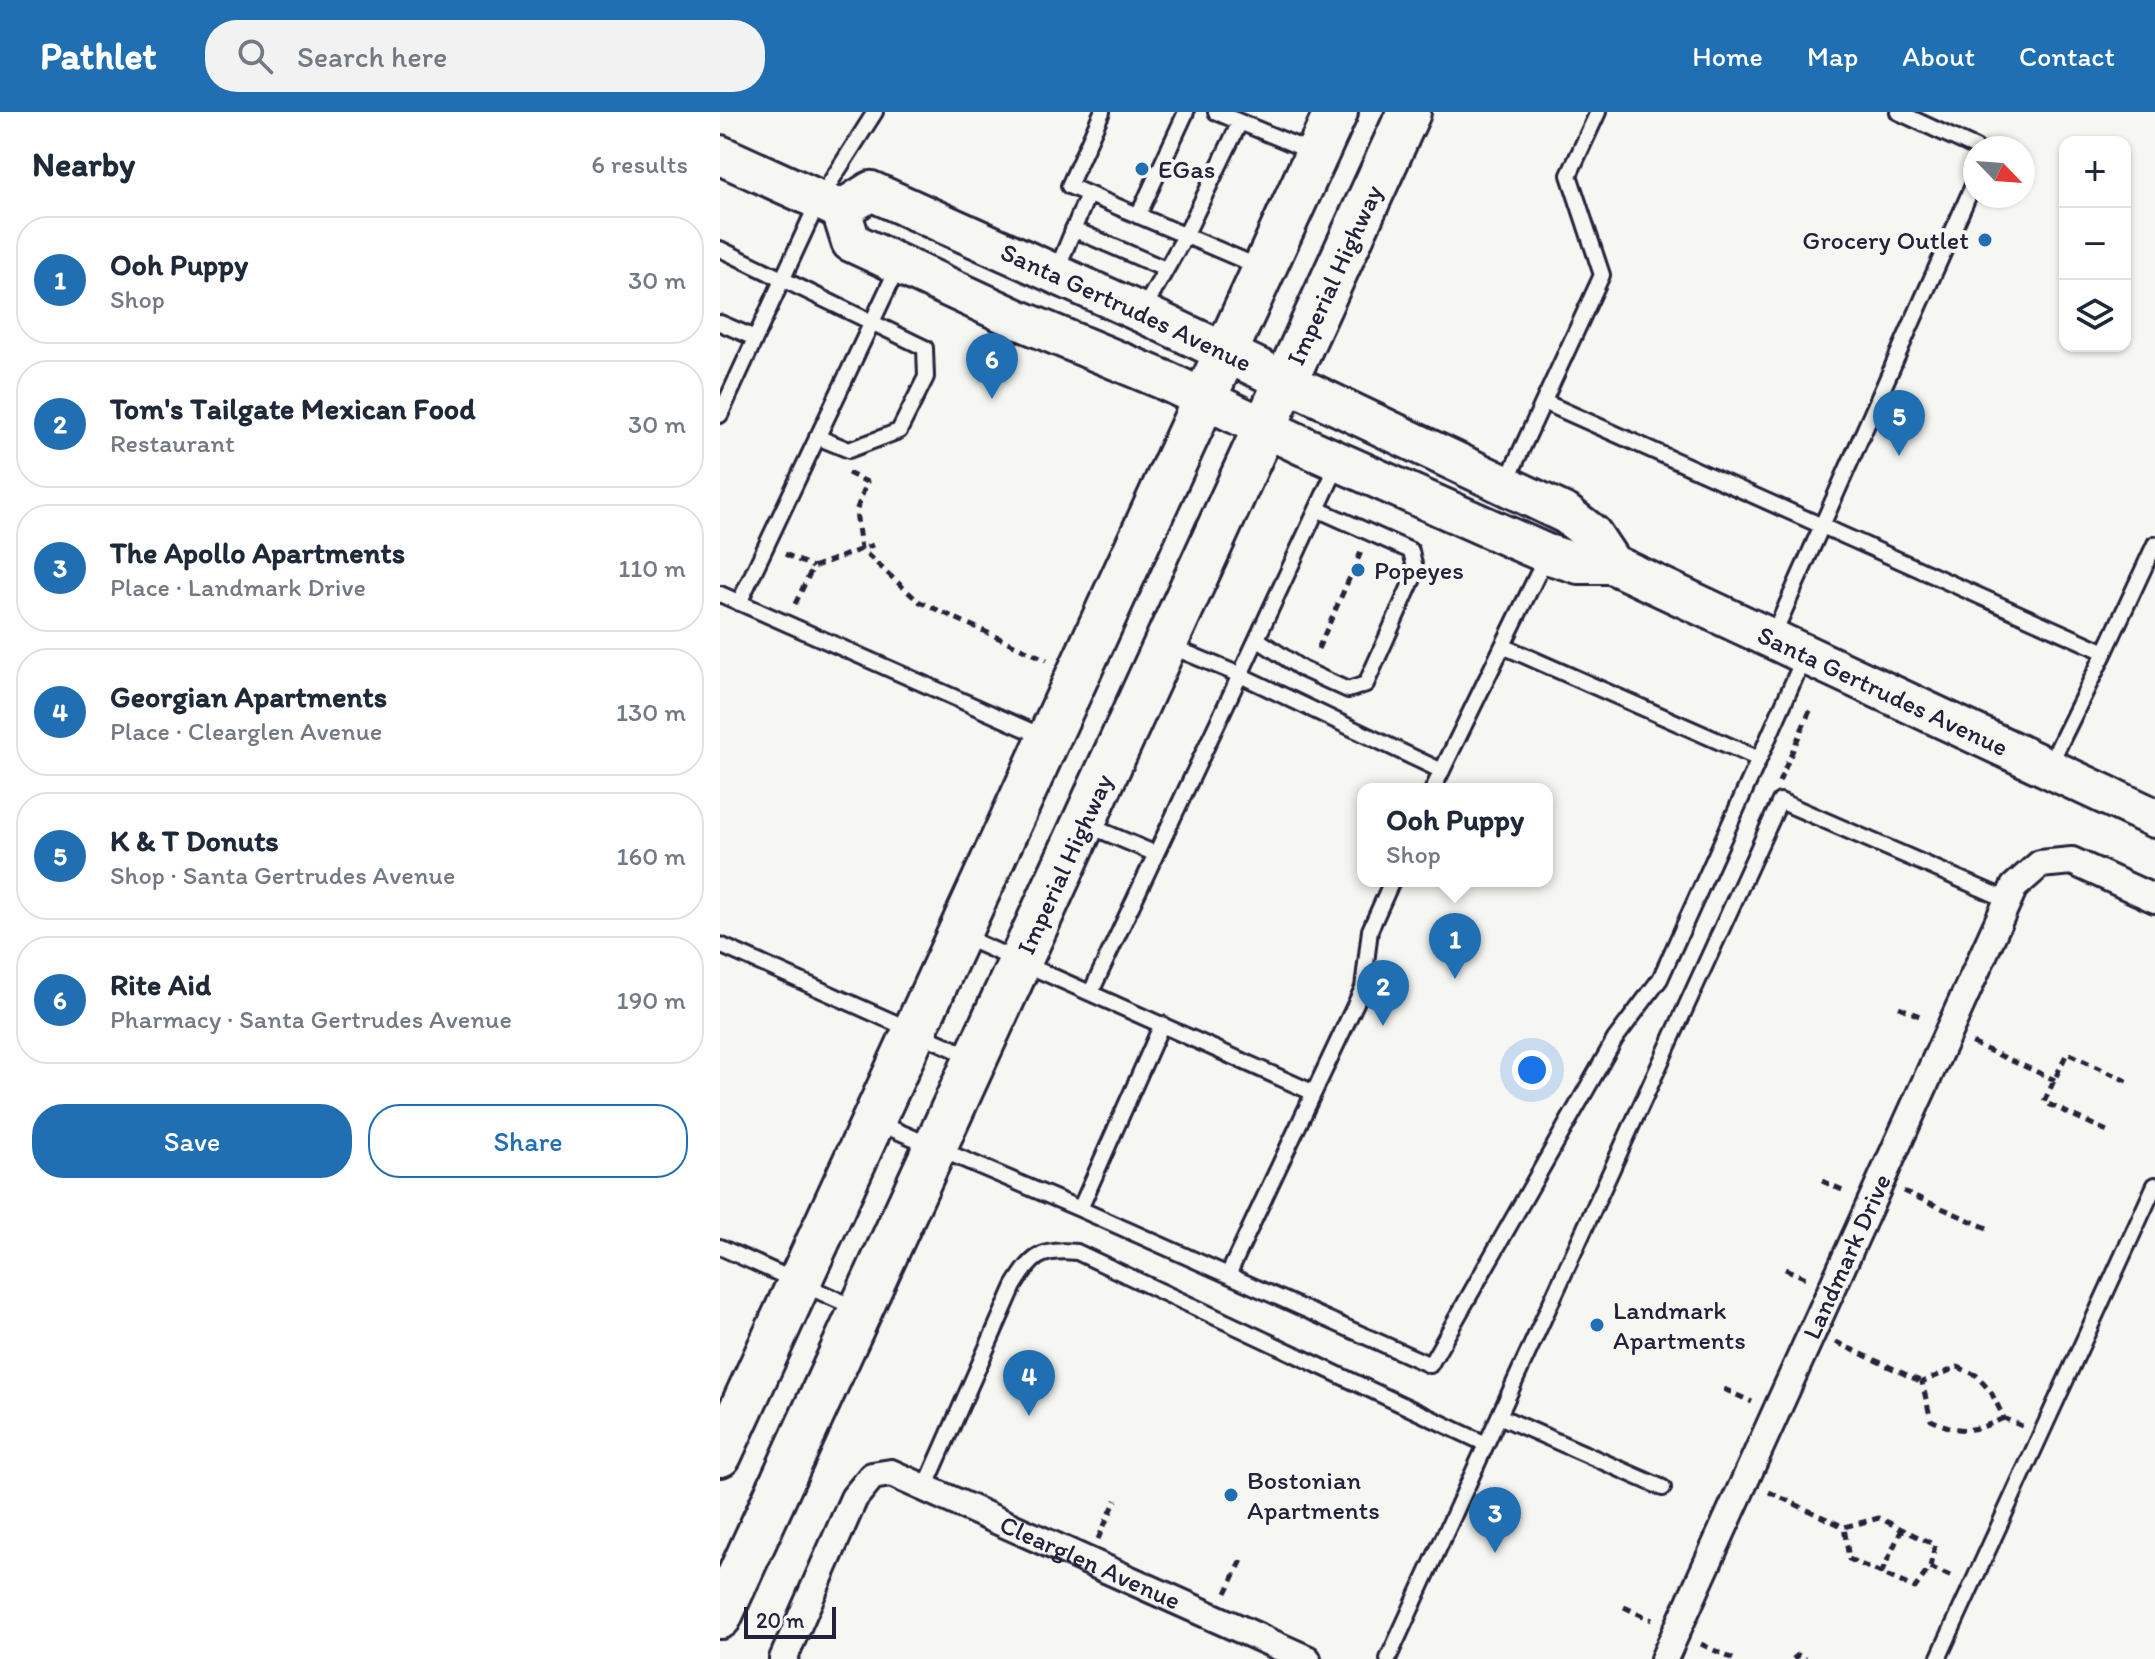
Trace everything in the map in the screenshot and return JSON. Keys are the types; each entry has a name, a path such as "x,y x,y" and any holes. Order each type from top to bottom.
{"main road":[{"path":"720,1455 1336,112"},
{"name":"Imperial Highway","path":"720,1617 1409,112"},
{"path":"720,155 830,205"},
{"name":"Santa Gertrudes Avenue","path":"1612,564 1592,534 1566,514 1142,313 871,191 830,205 851,242 1015,318 1204,398 1547,554 1579,564 1612,564 2155,818"}],"street":[{"name":"Landmark Drive","path":"1664,1659 2014,887 2040,864 2072,861 2155,899"},
{"name":"Clearglen Avenue","path":"783,1659 854,1498 872,1476 891,1473 1307,1659"}],"lane":[{"path":"720,415 783,278 830,205 875,112"},
{"path":"1102,112 1069,186 1263,269"},
{"path":"1138,216 1186,112"},
{"path":"1216,112 1317,154"},
{"path":"1506,483 1602,275 1569,175 1598,112"},
{"path":"1898,112 1963,142"},
{"path":"1142,313 1185,236 1240,122"},
{"path":"1055,274 1088,194"},
{"path":"1771,639 1963,208"},
{"path":"1073,229 1165,269"},
{"path":"720,249 925,348 926,377 899,431 849,450 817,437"},
{"path":"739,603 899,264"},
{"path":"720,323 755,338"},
{"path":"1544,402 2105,652"},
{"path":"1091,992 1339,462"},
{"path":"1257,639 1302,669 1348,690 1366,684 1416,572 1411,551 1317,509"},
{"path":"2048,768 2155,544"},
{"path":"1436,783 1547,554"},
{"path":"720,594 1048,739"},
{"path":"1166,644 1240,675 1442,771"},
{"path":"1503,646 1759,759"},
{"path":"873,1121 1080,1209 1430,1365 1615,1039 1660,979 1805,655"},
{"path":"1388,1659 1780,801 2008,900"},
{"path":"1084,823 1156,854"},
{"path":"1228,1275 1363,988 1370,930 1389,887"},
{"path":"959,934 1312,1092"},
{"path":"720,945 976,1059"},
{"path":"1080,1209 1162,1024"},
{"path":"1938,1659 2155,1185"},
{"path":"720,1247 860,1310"},
{"path":"925,1488 1014,1286 1030,1260 1054,1249 1077,1252 1486,1444"},
{"path":"1499,1416 1663,1488"}],"path":[{"path":"845,471 867,482 856,511 861,549 918,601 1051,662"},
{"path":"1318,649 1364,544"},
{"path":"786,623 813,567 873,545"},
{"path":"766,546 813,567"},
{"path":"1780,801 1779,780 1812,706"},
{"path":"1948,1033 2055,1080"},
{"path":"2107,1131 2044,1102 2067,1053 2131,1083"},
{"path":"1881,1181 1987,1228"},
{"path":"1813,1331 1922,1382 1958,1367 1976,1375 1991,1392 2004,1418 1977,1431 1953,1430 1931,1420 1922,1382"},
{"path":"1744,1481 1844,1527 1879,1518 1935,1545 1930,1567 1915,1588 1881,1574 1849,1559 1844,1527"},
{"path":"1088,1561 1116,1500"},
{"path":"1881,1574 1902,1529"},
{"path":"1214,1618 1243,1558"},
{"path":"1793,1659 1798,1655 1806,1659"}],"place":[{"name":"EGas","path":"1142,169"},
{"name":"Grocery Outlet","path":"1985,240"},
{"name":"Rite Aid","path":"992,399"},
{"name":"K & T Donuts","path":"1899,456"},
{"name":"Popeyes","path":"1358,570"},
{"name":"Ooh Puppy","path":"1455,979"},
{"name":"Tom's Tailgate Mexican Food","path":"1383,1026"},
{"name":"Landmark Apartments","path":"1597,1325"},
{"name":"Georgian Apartments","path":"1029,1416"},
{"name":"Bostonian Apartments","path":"1231,1495"},
{"name":"The Apollo Apartments","path":"1495,1553"}]}
